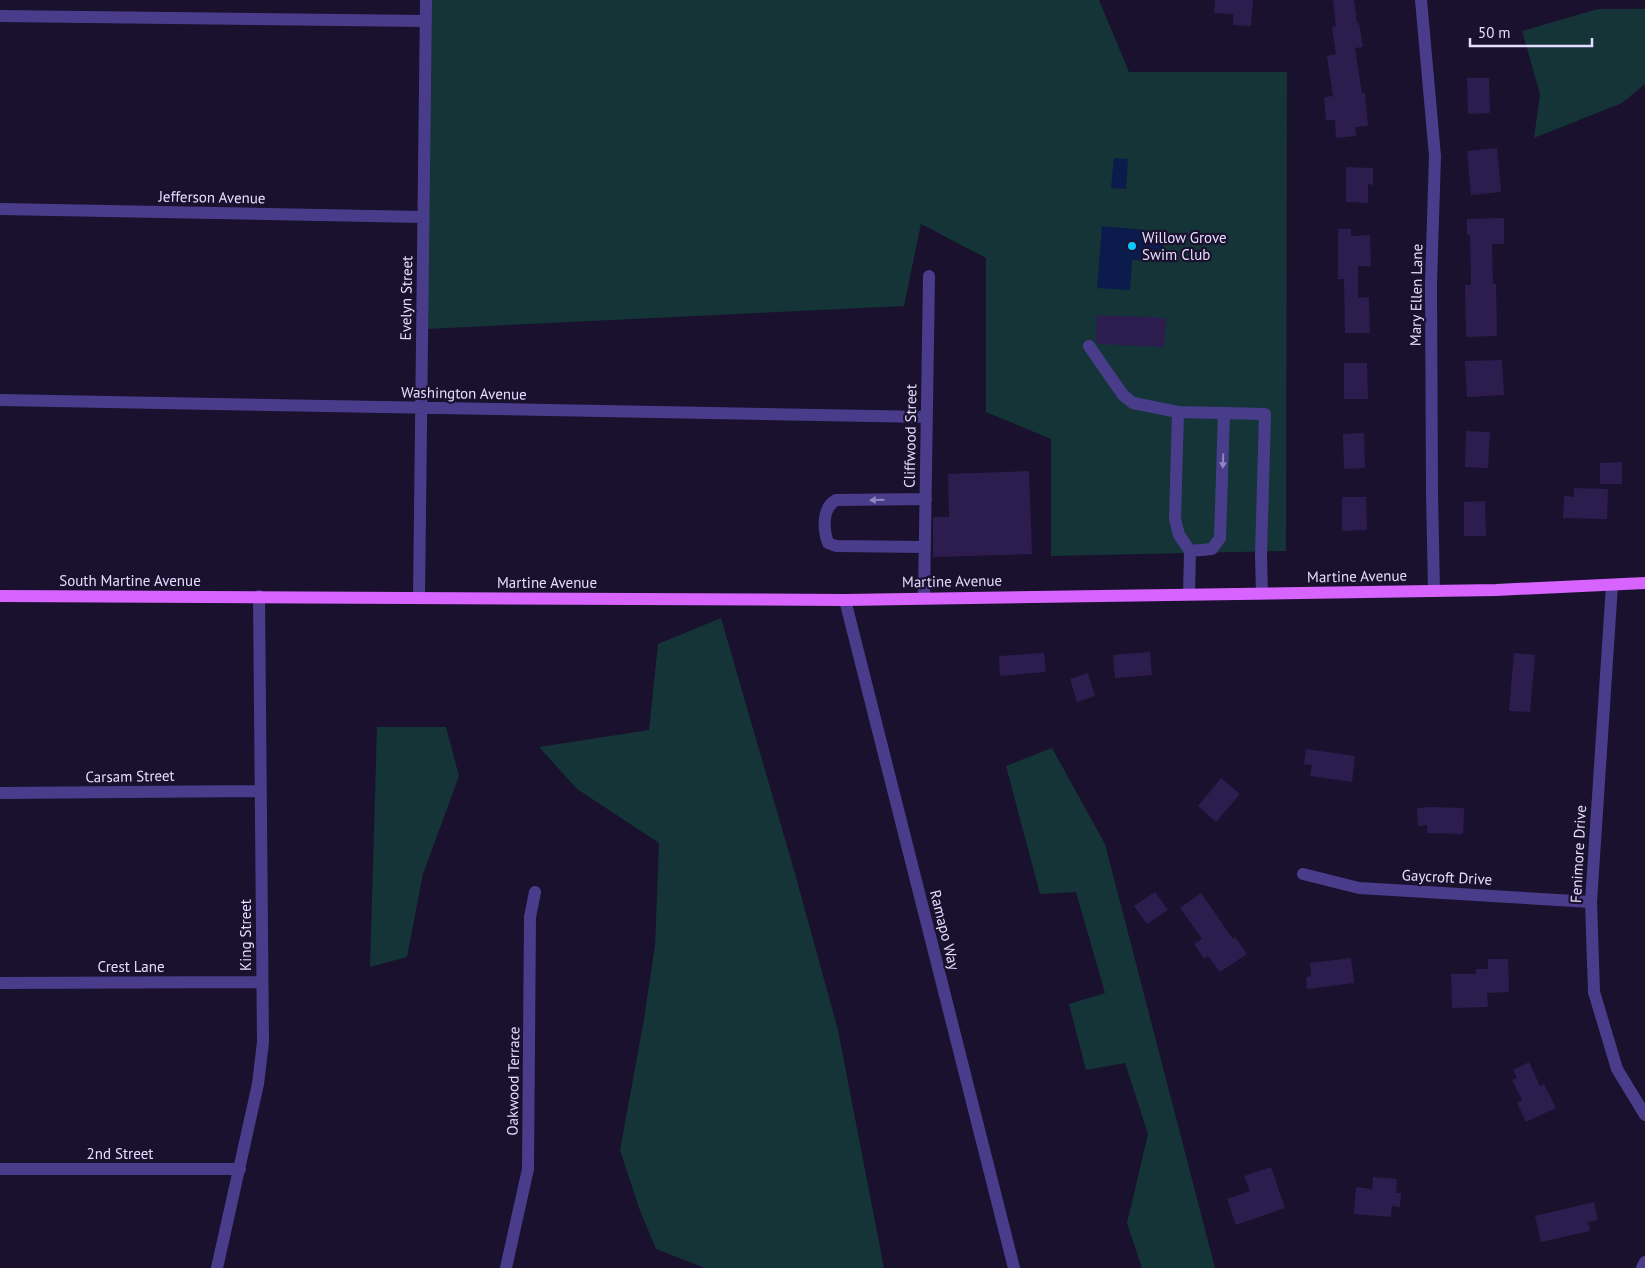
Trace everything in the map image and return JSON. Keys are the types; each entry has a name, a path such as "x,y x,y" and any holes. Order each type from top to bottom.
{"main road":[{"name":"Martine Avenue","path":"259,596 845,600 1496,590 1645,583"},
{"name":"South Martine Avenue","path":"0,596 259,596"}],"street":[{"name":"Evelyn Street","path":"419,597 426,0"},
{"name":"Mary Ellen Lane","path":"1421,0 1435,156 1431,283 1434,591"},
{"path":"0,16 426,21"},
{"name":"Jefferson Avenue","path":"0,209 423,217"},
{"name":"Cliffwood Street","path":"924,598 929,276"},
{"path":"1089,346 1123,395 1133,403 1178,412 1265,414 1261,554 1262,593"},
{"name":"Washington Avenue","path":"0,400 927,417"},
{"path":"1178,412 1175,519 1179,535 1190,551 1189,594"},
{"path":"1190,551 1212,549 1220,538 1224,413"},
{"path":"925,547 836,546 828,543 825,534 825,515 830,504 836,500 926,499"},
{"name":"Fenimore Drive","path":"1612,585 1591,902 1594,992 1617,1068 1645,1115"},
{"name":"King Street","path":"217,1268 258,1084 262,1042 259,596"},
{"name":"Ramapo Way","path":"845,600 1014,1268"},
{"name":"Carsam Street","path":"0,794 260,791"},
{"name":"Gaycroft Drive","path":"1303,874 1359,888 1591,902"},
{"name":"Oakwood Terrace","path":"506,1268 528,1169 530,918 535,892"},
{"name":"Crest Lane","path":"0,983 262,982"},
{"name":"2nd Street","path":"0,1169 240,1169"},
{"path":"1642,1268 1645,1262"}],"green space":[{"path":"427,0 1099,0 1129,72 1287,72 1286,551 1051,556 1051,439 986,412 986,258 921,224 904,306 427,329"},
{"path":"1598,9 1645,9 1645,84 1622,103 1534,138 1540,94 1522,31"},
{"path":"721,618 838,1030 884,1268 705,1268 656,1249 639,1208 620,1150 644,1019 655,945 659,843 577,789 539,747 649,730 658,644"},
{"path":"377,727 446,727 459,776 423,874 407,957 370,967"},
{"path":"1052,748 1105,844 1215,1268 1142,1268 1127,1223 1148,1134 1125,1063 1086,1070 1069,1004 1105,993 1076,892 1040,894 1006,766"}],"water":[{"path":"1114,158 1128,159 1126,189 1111,188"},
{"name":"Willow Grove Swim Club","path":"1102,226 1165,232 1162,261 1132,260 1130,290 1097,288"}],"building":[{"path":"1215,0 1253,0 1251,26 1233,25 1233,14 1214,13"},
{"path":"1333,0 1354,0 1363,47 1355,48 1362,93 1365,93 1368,126 1355,127 1356,136 1336,138 1335,120 1326,120 1324,97 1333,96 1327,56 1336,54 1332,27 1336,26"},
{"path":"1467,78 1489,78 1490,113 1468,114"},
{"path":"1497,148 1501,192 1471,195 1467,151"},
{"path":"1346,167 1373,168 1373,185 1368,184 1368,203 1346,202"},
{"path":"1504,218 1504,244 1492,244 1493,284 1496,284 1497,336 1466,337 1465,285 1471,285 1470,235 1467,235 1467,219"},
{"path":"1338,229 1351,229 1351,236 1370,235 1371,266 1358,266 1358,298 1369,297 1370,333 1345,333 1344,279 1338,279"},
{"path":"1097,315 1166,318 1164,347 1098,344 1096,342"},
{"path":"1502,360 1504,395 1467,397 1465,361"},
{"path":"1344,363 1367,363 1368,399 1344,399"},
{"path":"1466,431 1490,432 1488,468 1465,467"},
{"path":"1364,433 1365,468 1344,469 1343,434"},
{"path":"1622,462 1622,484 1600,484 1600,463"},
{"path":"1029,471 1032,554 933,557 933,517 949,517 948,474"},
{"path":"1574,488 1608,489 1607,519 1563,518 1564,496 1574,497"},
{"path":"1342,497 1366,497 1367,530 1342,531"},
{"path":"1485,501 1486,536 1464,536 1464,502"},
{"path":"1150,652 1152,675 1115,678 1113,655"},
{"path":"1044,653 1046,672 1000,676 999,656"},
{"path":"1514,653 1535,655 1530,712 1509,711"},
{"path":"1088,673 1095,696 1077,702 1070,679"},
{"path":"1306,749 1355,756 1352,782 1310,776 1312,765 1304,764"},
{"path":"1221,778 1240,794 1216,822 1198,806"},
{"path":"1417,808 1464,808 1463,834 1427,833 1427,825 1418,826"},
{"path":"1155,892 1168,910 1147,924 1134,906"},
{"path":"1201,893 1233,939 1235,937 1247,954 1220,972 1208,956 1204,959 1194,944 1202,939 1180,908"},
{"path":"1351,958 1354,983 1307,989 1306,977 1311,976 1310,963"},
{"path":"1488,959 1508,959 1509,992 1487,993 1488,1007 1452,1008 1451,974 1476,974 1476,969 1488,969"},
{"path":"1529,1062 1540,1086 1544,1084 1556,1108 1526,1122 1517,1103 1522,1100 1512,1080 1517,1078 1513,1070"},
{"path":"1271,1167 1285,1208 1236,1225 1227,1199 1250,1191 1244,1176"},
{"path":"1373,1177 1397,1179 1396,1193 1401,1193 1400,1207 1392,1206 1391,1217 1354,1214 1356,1187 1372,1189"},
{"path":"1594,1202 1598,1220 1588,1222 1590,1231 1541,1242 1535,1216"}],"place":[{"name":"Willow Grove Swim Club","path":"1132,246"}]}
